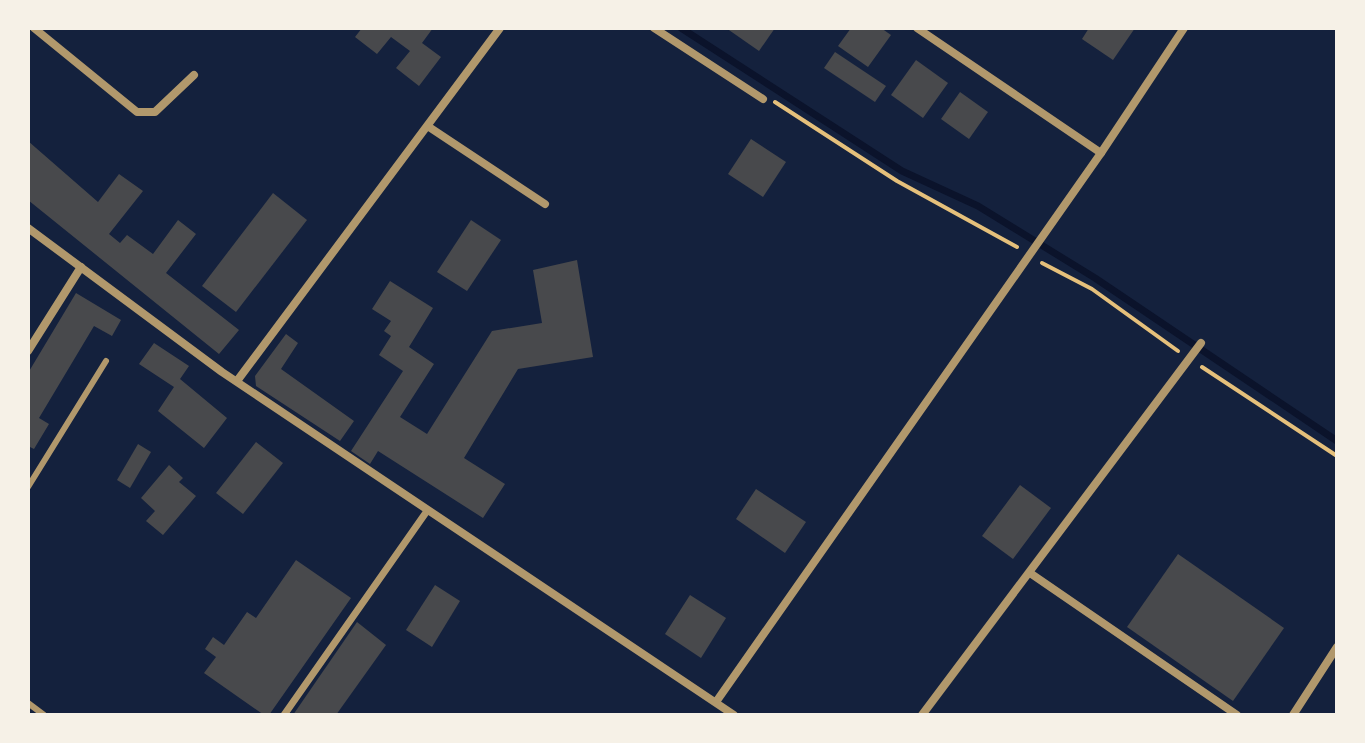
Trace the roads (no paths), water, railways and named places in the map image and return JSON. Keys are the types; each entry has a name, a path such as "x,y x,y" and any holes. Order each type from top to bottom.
{"street":[{"path":"34,28 137,112 155,112 194,75"},
{"path":"237,381 500,28"},
{"path":"654,28 666,31 763,99"},
{"path":"917,28 1101,153"},
{"path":"716,702 1101,153 1184,28"},
{"path":"429,127 545,204"},
{"path":"28,228 237,381 734,715"},
{"path":"28,351 81,267"},
{"path":"922,715 1201,343"},
{"path":"284,715 427,511"},
{"path":"1030,573 1237,715"},
{"path":"1293,715 1337,647"}],"lane":[{"path":"28,487 106,361"},
{"path":"28,703 44,715"}],"waterway":[{"path":"681,28 902,171 978,206 1095,278 1337,441"}]}
